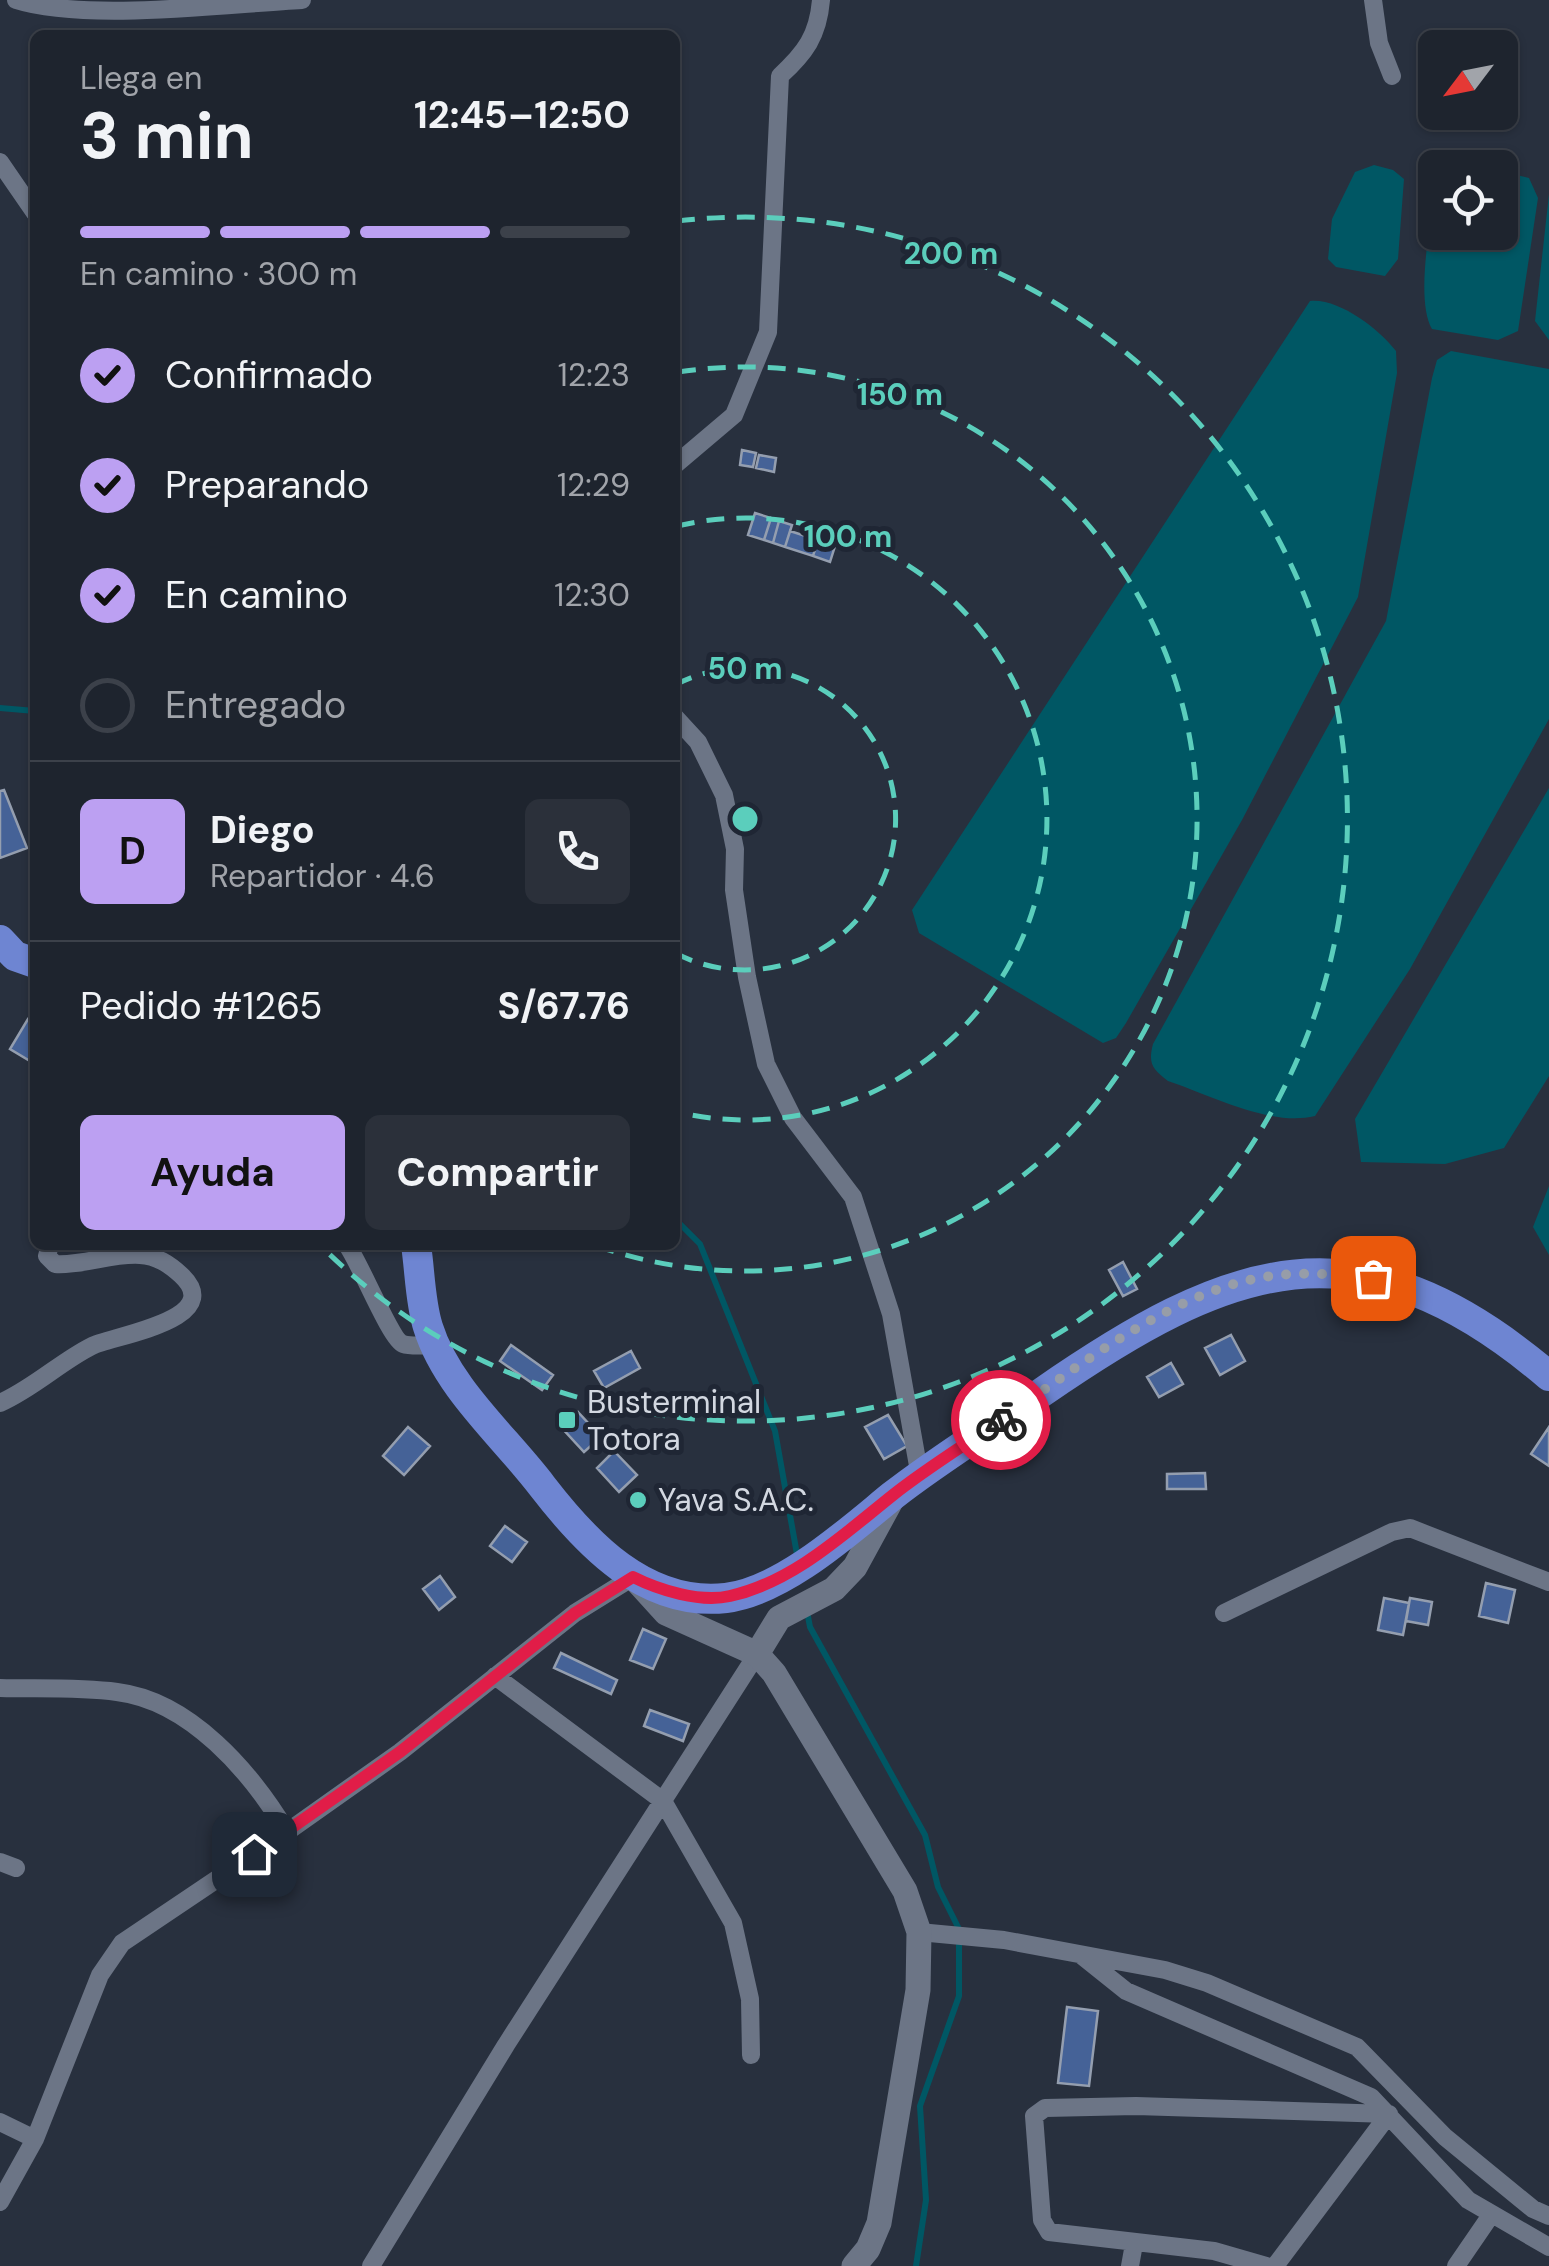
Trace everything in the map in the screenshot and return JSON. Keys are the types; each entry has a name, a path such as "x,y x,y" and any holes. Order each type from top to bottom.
{"highway":[{"path":"0,940 15,956 30,960"},
{"path":"417,1250 428,1326 465,1394 582,1537 633,1577 678,1593 726,1598 772,1582 847,1534 907,1485 1154,1320 1236,1284 1279,1275 1373,1278 1419,1291 1462,1312 1549,1376"}],"street":[{"path":"16,0 33,6 126,9 302,0"},
{"path":"680,461 734,415 768,332 780,76 796,65 818,28 821,0"},
{"path":"1373,0 1379,43 1392,76"},
{"path":"0,162 30,207"},
{"path":"371,2266 779,1618 834,1589 855,1567 907,1485 891,1314 853,1197 793,1118 766,1064 746,977 734,890 735,849 724,794 698,742 680,722"},
{"path":"0,1404 93,1345 160,1328 184,1311 190,1299 187,1280 167,1262 142,1255 55,1264 47,1256 49,1250"},
{"path":"350,1250 370,1282 392,1338 405,1345 436,1345"},
{"path":"1224,1612 1392,1532 1410,1528 1549,1582"},
{"path":"0,2202 35,2138 100,1975 122,1942 400,1752 575,1613 633,1577 666,1613 757,1654 774,1672 905,1891 919,1932 918,1990 879,2223 868,2250 854,2266"},
{"path":"495,1676 663,1801 733,1923 750,1999 750,2055"},
{"path":"0,1688 120,1692 185,1716 219,1746 274,1809 287,1832"},
{"path":"919,1932 1080,1954 1207,1983 1356,2048 1446,2137 1533,2209 1549,2216"},
{"path":"1080,1954 1126,1991 1371,2097 1448,2181 1492,2215 1549,2247"},
{"path":"1266,2266 1214,2251 1049,2232 1045,2227 1034,2116 1038,2110 1136,2106 1389,2114"},
{"path":"1275,2266 1389,2114"},
{"path":"0,2122 35,2138"},
{"path":"1456,2266 1492,2215"},
{"path":"1130,2266 1134,2244"}],"water":[{"path":"1374,165 1393,170 1404,179 1398,259 1385,276 1336,267 1328,259 1332,219 1355,172"},
{"path":"1518,175 1529,178 1538,198 1518,331 1498,340 1432,329 1424,283 1427,250 1518,250"},
{"path":"1549,194 1549,340 1535,321"},
{"path":"1310,301 1333,304 1358,317 1396,351 1397,373 1358,597 1242,820 1126,1023 1116,1038 1103,1043 919,933 912,910"},
{"path":"1451,351 1549,369 1549,719 1410,969 1315,1116 1260,1113 1168,1081 1153,1065 1153,1044 1386,621 1432,378 1437,360"},
{"path":"1549,788 1549,1076 1504,1148 1445,1164 1361,1162 1355,1119"},
{"path":"1549,1186 1549,1255 1533,1227"}],"building":[{"path":"742,450 756,453 753,467 740,465"},
{"path":"759,455 776,458 774,472 756,468"},
{"path":"755,513 771,518 764,540 748,535"},
{"path":"771,518 779,521 773,543 764,540"},
{"path":"779,521 792,525 785,547 773,543"},
{"path":"790,531 818,540 813,556 785,547"},
{"path":"818,540 835,546 830,562 813,556"},
{"path":"4,790 27,848 0,858 0,791"},
{"path":"28,1019 30,1020 30,1061 10,1049"},
{"path":"1123,1262 1137,1289 1123,1296 1109,1270"},
{"path":"1231,1335 1245,1361 1220,1375 1205,1348"},
{"path":"511,1345 553,1375 542,1390 500,1361"},
{"path":"631,1351 640,1368 604,1388 594,1371"},
{"path":"1171,1363 1183,1384 1159,1397 1147,1377"},
{"path":"578,1412 601,1437 584,1452 561,1427"},
{"path":"888,1415 907,1446 884,1459 865,1427"},
{"path":"408,1427 430,1446 404,1475 383,1456"},
{"path":"1549,1427 1549,1466 1531,1454"},
{"path":"614,1451 637,1475 619,1492 597,1468"},
{"path":"1205,1473 1206,1489 1167,1489 1167,1474"},
{"path":"505,1526 527,1542 512,1562 490,1546"},
{"path":"440,1576 455,1597 439,1610 423,1589"},
{"path":"1486,1583 1515,1590 1508,1623 1479,1616"},
{"path":"1384,1598 1409,1603 1403,1635 1378,1630"},
{"path":"1410,1598 1432,1602 1428,1625 1406,1621"},
{"path":"643,1629 666,1639 653,1669 630,1660"},
{"path":"561,1653 617,1680 611,1694 554,1668"},
{"path":"650,1710 689,1724 683,1741 644,1726"},
{"path":"1067,2007 1098,2011 1089,2086 1058,2083"}],"waterway":[{"path":"0,708 30,711"},
{"path":"680,1224 700,1244 775,1431 798,1560"},
{"path":"807,1611 810,1627 925,1835 938,1887 959,1929 959,1996 920,2106 926,2200 916,2266"}],"way so far":[{"path":"1001,1420 1154,1320 1236,1284 1279,1275 1373,1278"}],"place":[{"name":"Busterminal Totora","path":"567,1420"},
{"name":"Yava S.A.C.","path":"638,1500"}],"route":[{"path":"254,1854 400,1752 575,1613 633,1577 678,1593 726,1598 772,1582 847,1534 895,1494 1001,1420"}]}
